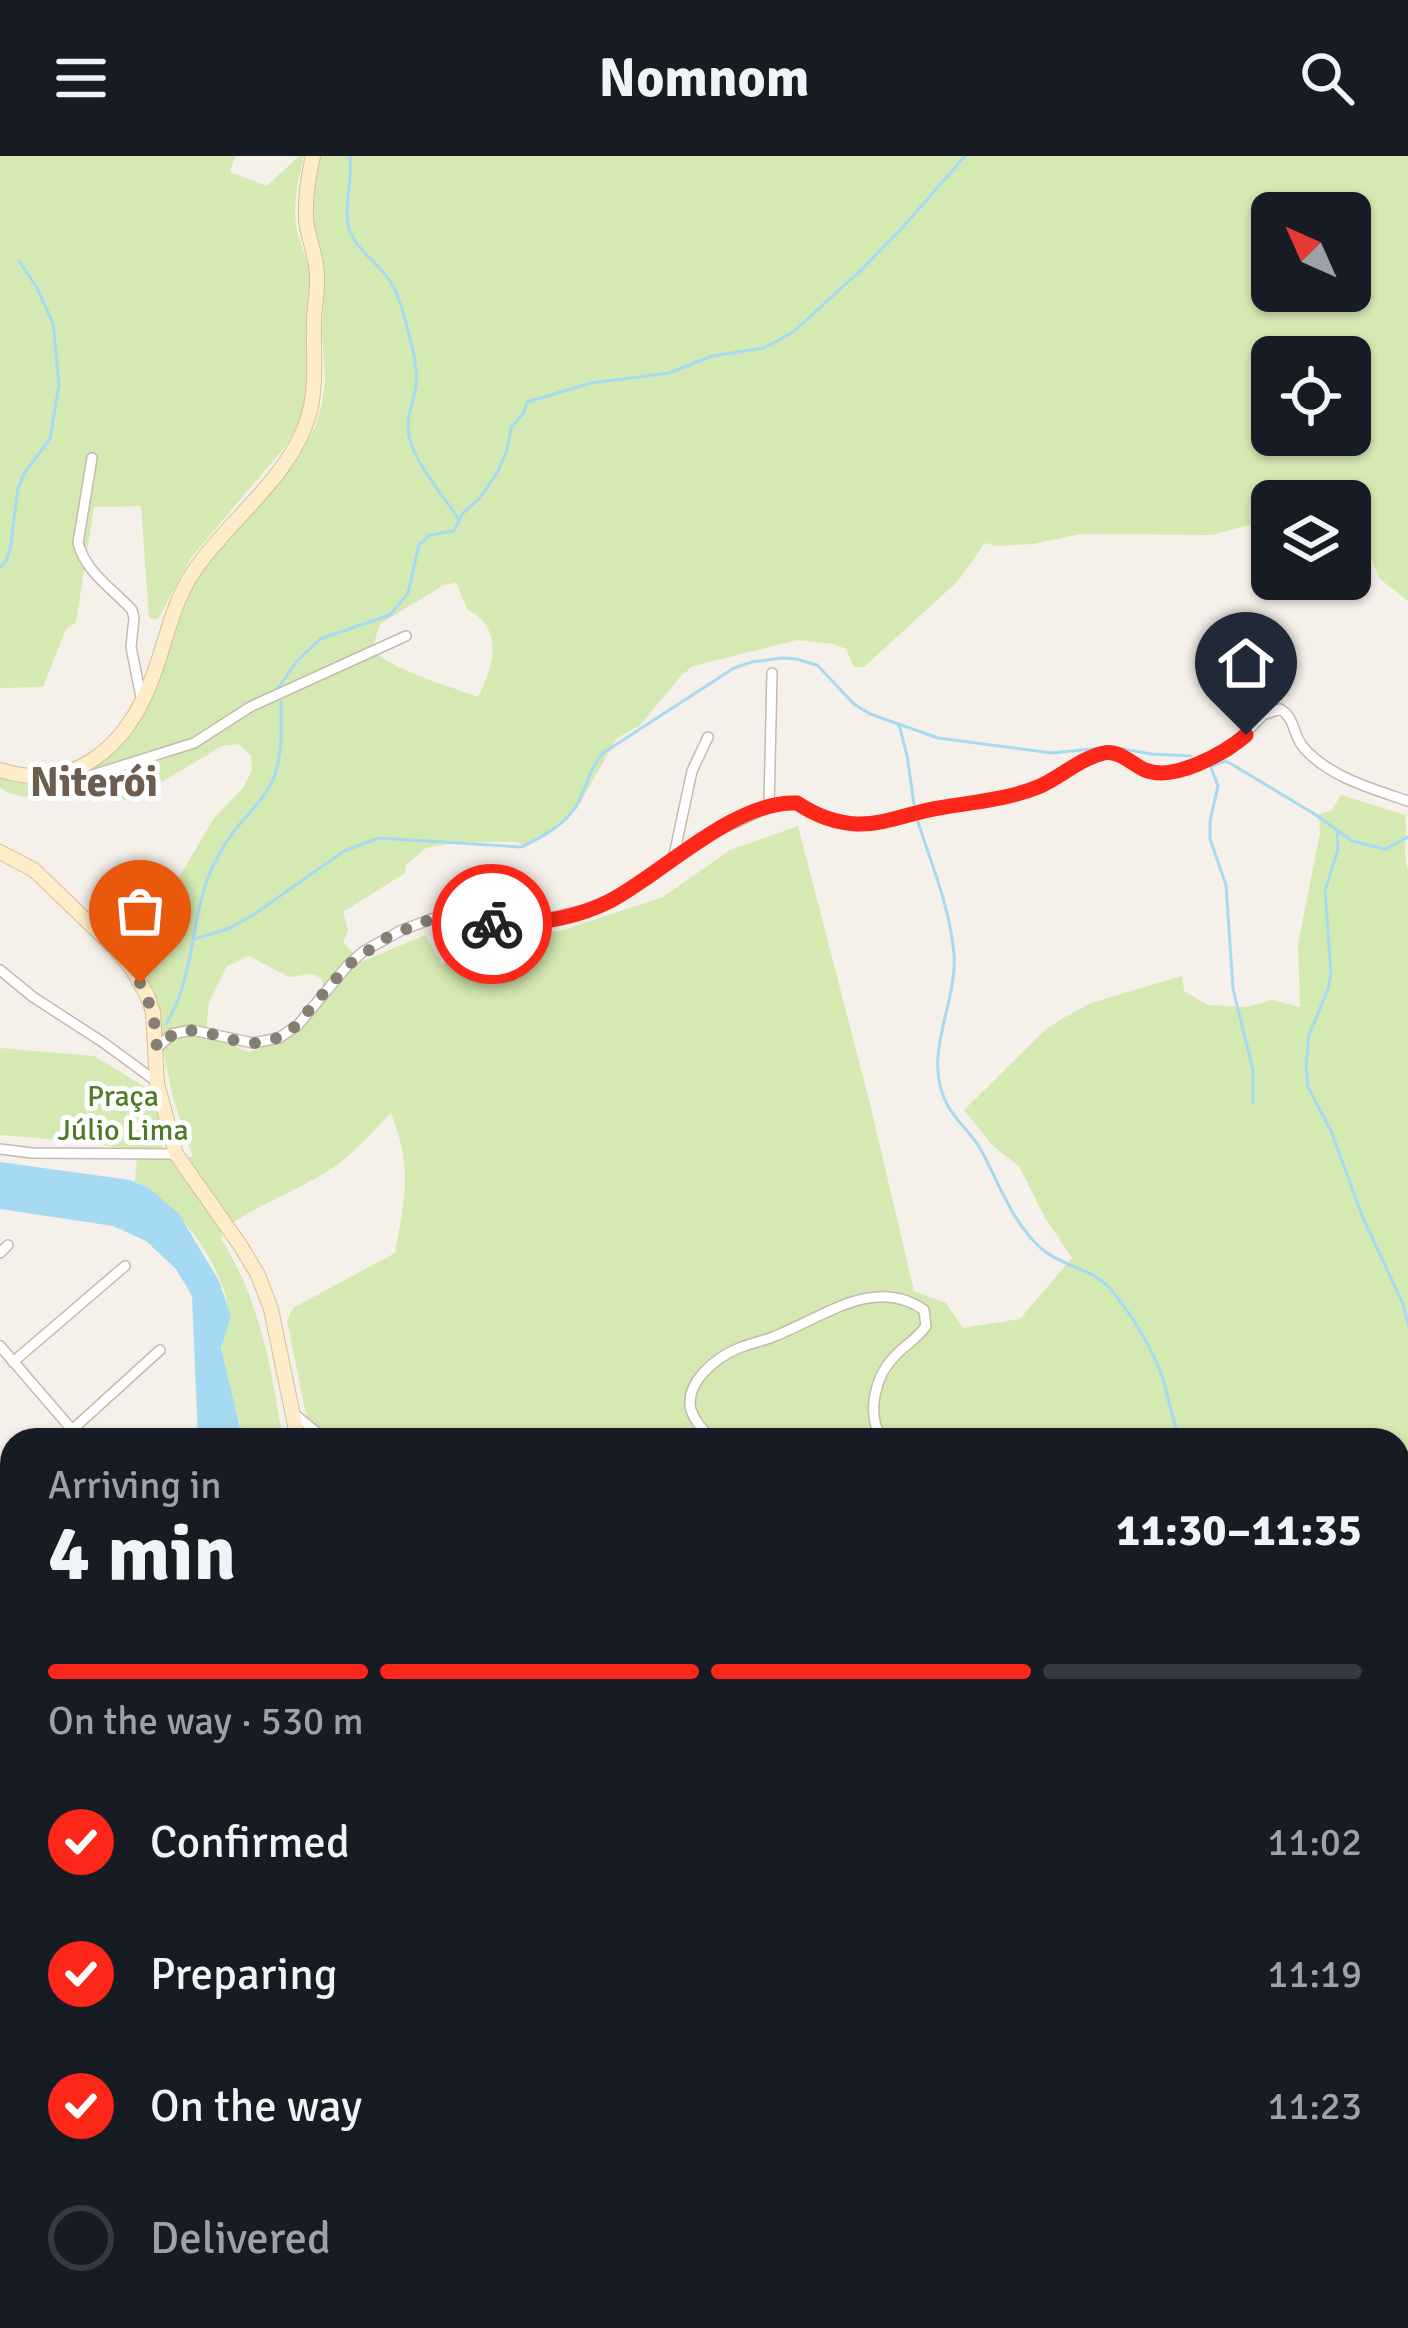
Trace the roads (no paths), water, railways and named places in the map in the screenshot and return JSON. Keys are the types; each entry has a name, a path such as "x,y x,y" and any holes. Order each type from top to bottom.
{"main road":[{"path":"0,770 59,776 89,763 118,739 142,702 189,578 296,444 314,392 317,269 306,222 313,156"},
{"path":"0,852 34,870 125,958 140,983 153,1012 158,1083 176,1154 257,1275 271,1309 295,1428"}],"street":[{"path":"92,458 78,544 92,571 132,610 131,647 142,702"},
{"path":"59,776 88,776 194,743 250,707 406,636"},
{"path":"769,807 772,673"},
{"path":"157,1048 172,1034 191,1030 253,1043 279,1038 298,1024 348,965 402,930 450,915 493,924 535,923 596,908 699,839 769,807 797,803 839,822 873,823 1009,797 1106,753 1148,771 1170,773 1228,751 1263,715 1280,709 1290,715 1303,748 1319,761 1343,776 1408,801"},
{"path":"673,860 692,771 708,737"},
{"path":"0,970 158,1083"},
{"path":"0,1149 176,1154"},
{"path":"13,1362 125,1266"},
{"path":"702,1428 691,1408 700,1376 711,1366 737,1348 774,1337 856,1300 887,1296 924,1310 926,1326 884,1370 876,1390 877,1428"},
{"path":"0,1346 71,1428"},
{"path":"75,1428 160,1350"},
{"path":"291,1412 311,1428"}],"water":[{"path":"0,1162 130,1180 149,1188 179,1214 219,1281 231,1316 221,1348 240,1428 198,1428 192,1296 176,1269 146,1241 113,1226 0,1209"}],"waterway":[{"path":"350,156 349,229 392,284 413,351 416,378 408,424 410,441 458,518"},
{"path":"278,688 320,639 390,615 408,593 419,545 430,535 454,531 463,513 479,499 497,473 511,428 527,402 591,383 669,373 712,356 764,348 793,332 904,226 965,156"},
{"path":"0,568 10,550 18,488 50,439 59,385 53,323 19,261"},
{"path":"195,939 230,928 344,851 379,838 521,847 571,813 603,753 734,668 752,662 782,658 817,665 870,714 938,738 1052,753 1112,747 1191,756"},
{"path":"166,1024 182,989 210,873 274,777 281,702"},
{"path":"899,725 914,804"},
{"path":"1211,766 1225,761 1233,765 1352,841 1385,849 1408,837"},
{"path":"1210,765 1218,786 1210,839 1226,885 1233,989 1253,1070 1253,1102"},
{"path":"918,822 945,904 954,954 938,1069 948,1106 977,1144 1032,1240 1105,1284 1128,1312 1159,1367 1176,1428"},
{"path":"1337,831 1338,849 1325,891 1331,973 1309,1035 1308,1087 1331,1131 1408,1325"}],"district":[{"name":"Niterói","path":"94,781"}],"park label":[{"name":"Praça Júlio Lima","path":"123,1113"}]}
